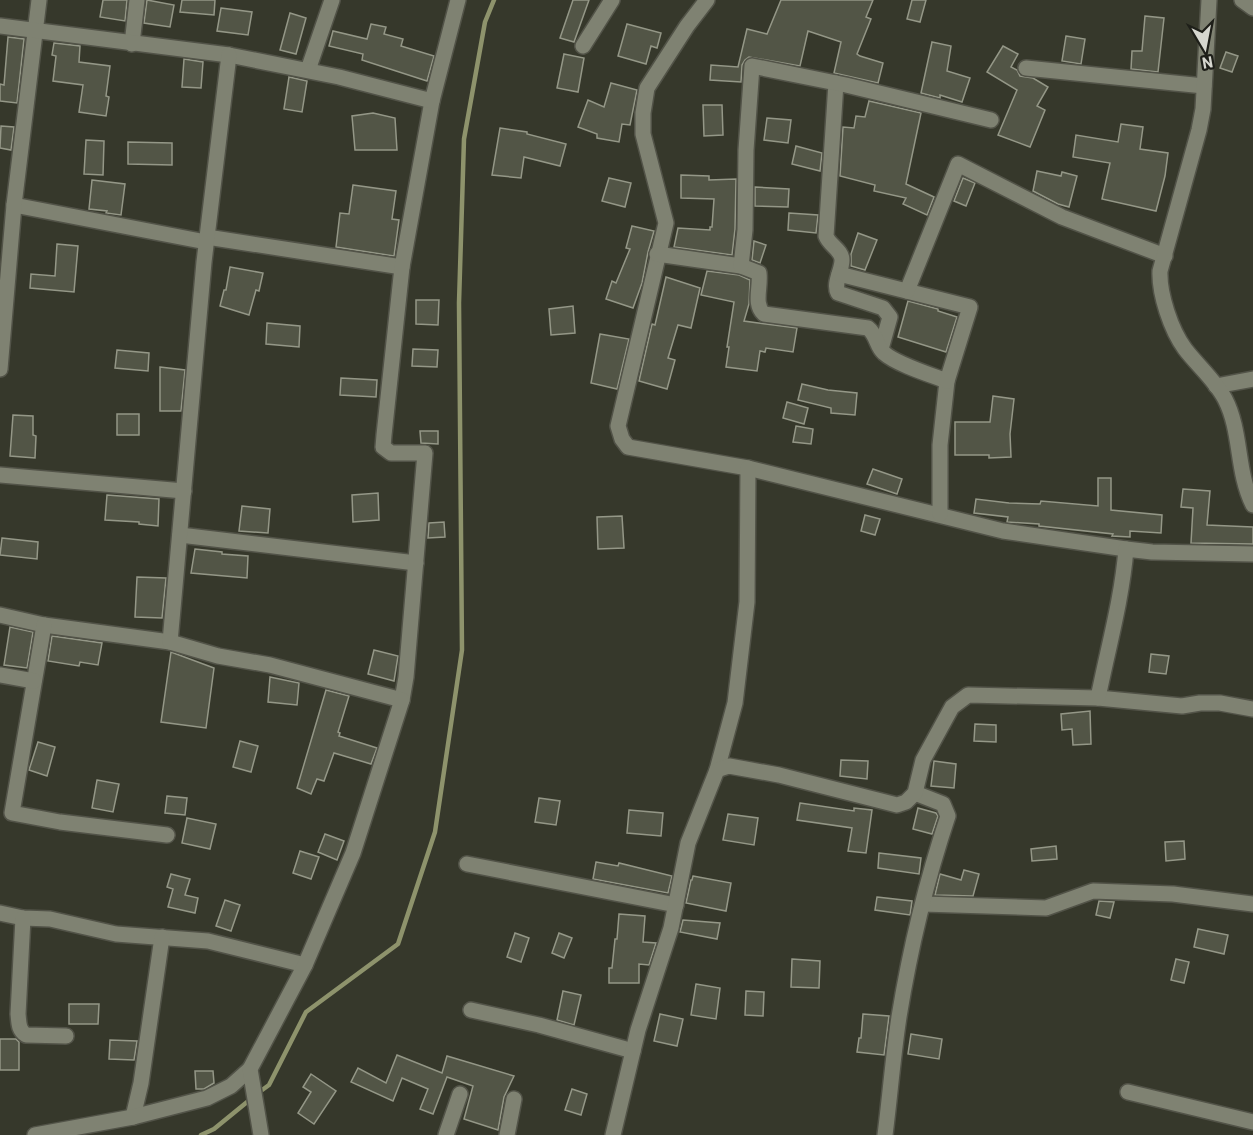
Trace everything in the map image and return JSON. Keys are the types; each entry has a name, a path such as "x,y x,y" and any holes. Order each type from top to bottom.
{"street":[{"path":"0,369 9,212 39,0"},
{"path":"132,44 137,0"},
{"path":"308,70 332,0"},
{"path":"35,1135 133,1118 207,1098 231,1086 250,1069 305,965 353,853 402,700 406,677 425,453 391,453 383,447 402,267 432,101 458,0"},
{"path":"584,46 612,0"},
{"path":"706,0 646,88 643,134 666,223 618,426 622,439 628,447 748,468 1003,531 1152,552 1253,554"},
{"path":"1209,0 1199,130 1160,271 1160,286 1163,302 1184,347 1225,399 1235,427 1242,477 1253,505"},
{"path":"1242,0 1253,8"},
{"path":"0,26 229,55 308,70 432,101"},
{"path":"170,642 206,239 229,55"},
{"path":"741,266 745,230 746,150 752,66 836,83 991,120"},
{"path":"1026,68 1204,86"},
{"path":"836,83 826,236 828,242 841,253 842,260 836,289 838,293 883,308 890,317 881,349"},
{"path":"906,291 958,164 1062,217 1165,256"},
{"path":"9,212 402,267"},
{"path":"657,254 741,266 759,273 758,302 759,309 764,314 868,328 875,335 881,349 889,356 947,381"},
{"path":"839,274 970,307 947,381 940,444 940,514"},
{"path":"1216,386 1253,379"},
{"path":"613,1135 638,1030 671,928 688,843 717,770 735,703 747,602 748,468"},
{"path":"0,475 184,491"},
{"path":"180,535 416,563"},
{"path":"1098,698 1109,639 1120,603 1126,549"},
{"path":"0,615 44,625 170,642 218,656 270,665 402,700"},
{"path":"44,625 12,813 60,822 167,835"},
{"path":"0,675 34,681"},
{"path":"717,770 729,766 779,775 897,805 915,793 923,760 952,707 968,695 1098,698 1182,706 1210,702 1253,709"},
{"path":"885,1135 899,1018 922,904 948,816 943,804 915,793"},
{"path":"467,864 676,905"},
{"path":"922,904 1046,908 1093,891 1173,894 1253,904"},
{"path":"0,913 23,918 50,919 116,934 208,941 305,965"},
{"path":"23,918 18,1014 21,1032 26,1035 66,1036"},
{"path":"133,1118 141,1083 162,938"},
{"path":"471,1010 539,1025 633,1051"},
{"path":"250,1069 261,1135"},
{"path":"1128,1092 1253,1122"},
{"path":"446,1135 460,1094"},
{"path":"507,1135 514,1099"}],"building":[{"path":"103,0 127,0 125,21 100,17"},
{"path":"147,0 174,5 170,27 144,23"},
{"path":"182,0 215,0 214,15 180,12"},
{"path":"573,0 589,0 574,42 560,38"},
{"path":"781,0 873,0 866,17 871,19 857,54 883,63 878,83 834,73 841,42 808,31 800,66 749,57 742,65 741,82 710,80 711,65 738,67 747,29 767,34"},
{"path":"912,0 926,0 920,22 907,19"},
{"path":"221,8 252,12 248,35 217,31"},
{"path":"290,13 306,18 296,54 280,50"},
{"path":"1145,16 1164,18 1158,72 1131,69 1132,51 1142,51"},
{"path":"371,24 386,27 384,34 403,39 401,46 434,56 427,81 362,60 363,54 329,46 333,31 367,39"},
{"path":"627,24 661,33 657,48 651,46 646,64 618,56"},
{"path":"1066,36 1085,39 1081,64 1062,61"},
{"path":"8,37 24,39 17,103 0,101 0,84 4,85"},
{"path":"932,42 951,46 947,71 970,78 962,102 940,95 940,98 921,93"},
{"path":"54,43 80,46 79,62 110,66 106,116 79,112 83,85 53,81 56,56 52,55"},
{"path":"1003,46 1018,54 1011,67 1017,70 1020,76 1033,78 1048,87 1037,106 1045,110 1030,147 998,135 1017,90 987,72"},
{"path":"1226,52 1238,56 1232,72 1220,68"},
{"path":"564,54 584,58 578,92 557,88"},
{"path":"184,59 203,62 201,88 182,87"},
{"path":"289,77 307,81 302,112 284,109"},
{"path":"611,83 637,90 630,125 622,124 619,142 597,138 597,134 578,127 588,100 604,107"},
{"path":"869,101 921,113 906,184 934,197 927,215 903,204 906,198 874,191 875,185 840,176 843,127 854,128 856,116 865,117"},
{"path":"703,105 722,105 723,135 704,136"},
{"path":"373,113 395,118 397,150 355,150 352,116"},
{"path":"767,118 791,120 788,143 764,140"},
{"path":"1121,124 1143,127 1140,149 1168,153 1156,211 1102,199 1110,163 1073,157 1076,135 1118,142"},
{"path":"1,126 14,127 11,150 0,148"},
{"path":"500,128 527,132 527,134 566,144 560,166 524,157 521,178 492,175"},
{"path":"86,140 104,141 103,175 84,174"},
{"path":"128,142 172,143 172,165 128,164"},
{"path":"796,146 822,153 820,171 792,164"},
{"path":"1037,171 1061,176 1062,172 1077,176 1069,207 1033,191"},
{"path":"681,175 709,176 709,180 736,179 732,255 674,247 678,228 710,230 712,227 714,199 681,198"},
{"path":"609,178 631,183 625,207 602,201"},
{"path":"963,178 975,183 966,206 954,201"},
{"path":"92,180 125,184 121,215 89,209"},
{"path":"353,185 396,191 392,219 399,220 394,256 336,247 340,213 349,214"},
{"path":"755,187 789,189 788,207 755,206"},
{"path":"789,213 818,215 816,233 788,230"},
{"path":"632,226 654,231 642,283 633,308 606,299 612,281 616,283 630,249 626,248"},
{"path":"858,233 877,240 865,270 851,266 851,254"},
{"path":"754,241 766,245 760,263 752,260"},
{"path":"57,244 78,246 74,292 30,288 31,274 55,276"},
{"path":"230,267 263,273 259,291 256,290 249,315 220,306 224,290 226,290"},
{"path":"707,271 739,275 750,280 749,304 744,321 797,328 793,352 766,348 765,352 760,351 757,371 726,367 734,302 701,295"},
{"path":"666,277 700,288 691,328 678,325 668,358 675,360 667,389 639,381"},
{"path":"416,300 439,300 438,325 416,324"},
{"path":"908,301 957,317 946,352 898,337"},
{"path":"573,306 575,333 551,335 549,309"},
{"path":"267,323 300,326 299,347 266,344"},
{"path":"600,334 629,339 617,389 591,383"},
{"path":"413,349 438,350 437,367 412,366"},
{"path":"117,350 149,353 148,371 115,368"},
{"path":"160,367 185,370 181,411 160,411"},
{"path":"341,378 377,380 376,397 340,395"},
{"path":"802,384 857,393 855,415 831,413 831,408 798,400"},
{"path":"993,396 1014,399 1010,434 1011,457 955,455 955,422 990,422"},
{"path":"787,402 808,408 804,424 783,418"},
{"path":"117,414 139,414 139,435 117,435"},
{"path":"13,415 33,416 33,435 36,436 35,458 10,456"},
{"path":"796,426 813,429 811,444 793,442"},
{"path":"420,431 438,431 438,444 421,443"},
{"path":"873,469 902,479 897,494 867,484"},
{"path":"1098,478 1111,478 1111,510 1162,515 1161,533 1130,531 1130,537 1112,536 1113,534 1039,526 1039,524 1007,522 1008,517 974,513 976,499 1009,503 1040,504 1041,501 1098,506"},
{"path":"1183,489 1210,491 1207,525 1253,527 1253,544 1191,543 1193,508 1181,507"},
{"path":"378,493 379,520 353,522 352,495"},
{"path":"107,495 159,499 158,526 139,524 139,522 105,520"},
{"path":"242,506 270,509 268,533 239,531"},
{"path":"865,515 880,519 875,535 861,531"},
{"path":"622,516 624,548 598,549 597,517"},
{"path":"444,522 445,537 428,538 429,523"},
{"path":"2,538 38,542 37,559 0,555"},
{"path":"195,549 248,556 247,578 191,573"},
{"path":"137,577 166,578 162,618 135,617"},
{"path":"10,627 33,632 27,668 4,665"},
{"path":"52,636 102,643 98,665 80,662 79,666 48,661"},
{"path":"374,650 398,656 394,681 368,674"},
{"path":"171,652 214,668 206,728 161,722"},
{"path":"1151,654 1169,656 1166,674 1149,672"},
{"path":"270,677 299,683 297,705 268,702"},
{"path":"326,690 349,696 338,732 339,736 377,748 371,764 334,753 324,781 317,779 311,794 297,788"},
{"path":"1090,711 1091,744 1073,745 1072,729 1062,730 1061,714"},
{"path":"975,724 996,725 996,742 974,741"},
{"path":"240,741 258,746 251,772 233,767"},
{"path":"38,742 55,747 47,776 29,770"},
{"path":"841,760 868,761 867,779 840,776"},
{"path":"934,761 956,764 954,788 931,786"},
{"path":"97,780 119,784 113,812 92,808"},
{"path":"167,796 187,798 185,815 165,813"},
{"path":"539,798 560,801 556,825 535,822"},
{"path":"800,803 854,811 854,808 872,810 866,853 848,851 852,828 797,820"},
{"path":"918,808 936,813 938,816 932,834 913,829"},
{"path":"629,810 663,813 661,836 627,833"},
{"path":"728,814 758,818 754,845 723,840"},
{"path":"187,818 216,824 210,849 182,843"},
{"path":"325,834 344,841 337,860 318,852"},
{"path":"1184,841 1185,859 1166,861 1165,842"},
{"path":"1056,846 1057,859 1032,861 1031,849"},
{"path":"300,851 319,857 311,879 293,873"},
{"path":"879,853 921,858 919,874 878,868"},
{"path":"596,862 618,866 619,863 672,876 668,893 593,879"},
{"path":"964,870 979,874 973,896 935,895 940,874 961,880"},
{"path":"171,874 190,879 185,895 198,898 195,913 168,907 173,889 167,887"},
{"path":"693,876 731,883 726,911 686,903"},
{"path":"877,897 912,901 910,915 875,910"},
{"path":"225,900 240,905 231,931 216,926"},
{"path":"1099,901 1114,902 1110,918 1096,915"},
{"path":"619,914 645,916 643,942 656,943 649,965 639,964 639,983 609,983 609,968 612,968"},
{"path":"683,920 720,923 717,939 680,932"},
{"path":"1198,929 1228,935 1224,954 1194,947"},
{"path":"515,933 529,938 521,962 507,957"},
{"path":"559,933 572,938 564,958 552,953"},
{"path":"792,959 820,961 819,988 791,987"},
{"path":"1176,959 1189,962 1184,983 1171,980"},
{"path":"696,984 720,988 716,1019 691,1015"},
{"path":"563,991 581,995 574,1025 557,1020"},
{"path":"746,991 764,992 763,1016 745,1015"},
{"path":"69,1004 99,1004 98,1024 69,1024"},
{"path":"660,1014 683,1019 677,1046 654,1041"},
{"path":"863,1014 889,1016 884,1055 857,1052"},
{"path":"911,1034 942,1039 939,1059 908,1054"},
{"path":"0,1039 16,1039 19,1042 19,1070 0,1070"},
{"path":"110,1040 137,1041 134,1060 109,1059"},
{"path":"397,1055 442,1073 447,1056 514,1076 504,1097 498,1130 464,1119 473,1086 447,1077 433,1114 420,1109 428,1089 402,1078 393,1101 351,1082 358,1068 386,1083"},
{"path":"195,1071 213,1071 214,1083 204,1089 196,1089"},
{"path":"311,1074 336,1091 314,1124 298,1113 311,1092 303,1087"},
{"path":"572,1089 587,1094 581,1115 565,1110"}],"waterway":[{"path":"258,1093 269,1085 306,1012 398,944 435,832 462,650 459,303 464,139 485,22 494,0"},
{"path":"201,1135 214,1129 252,1098"}]}
